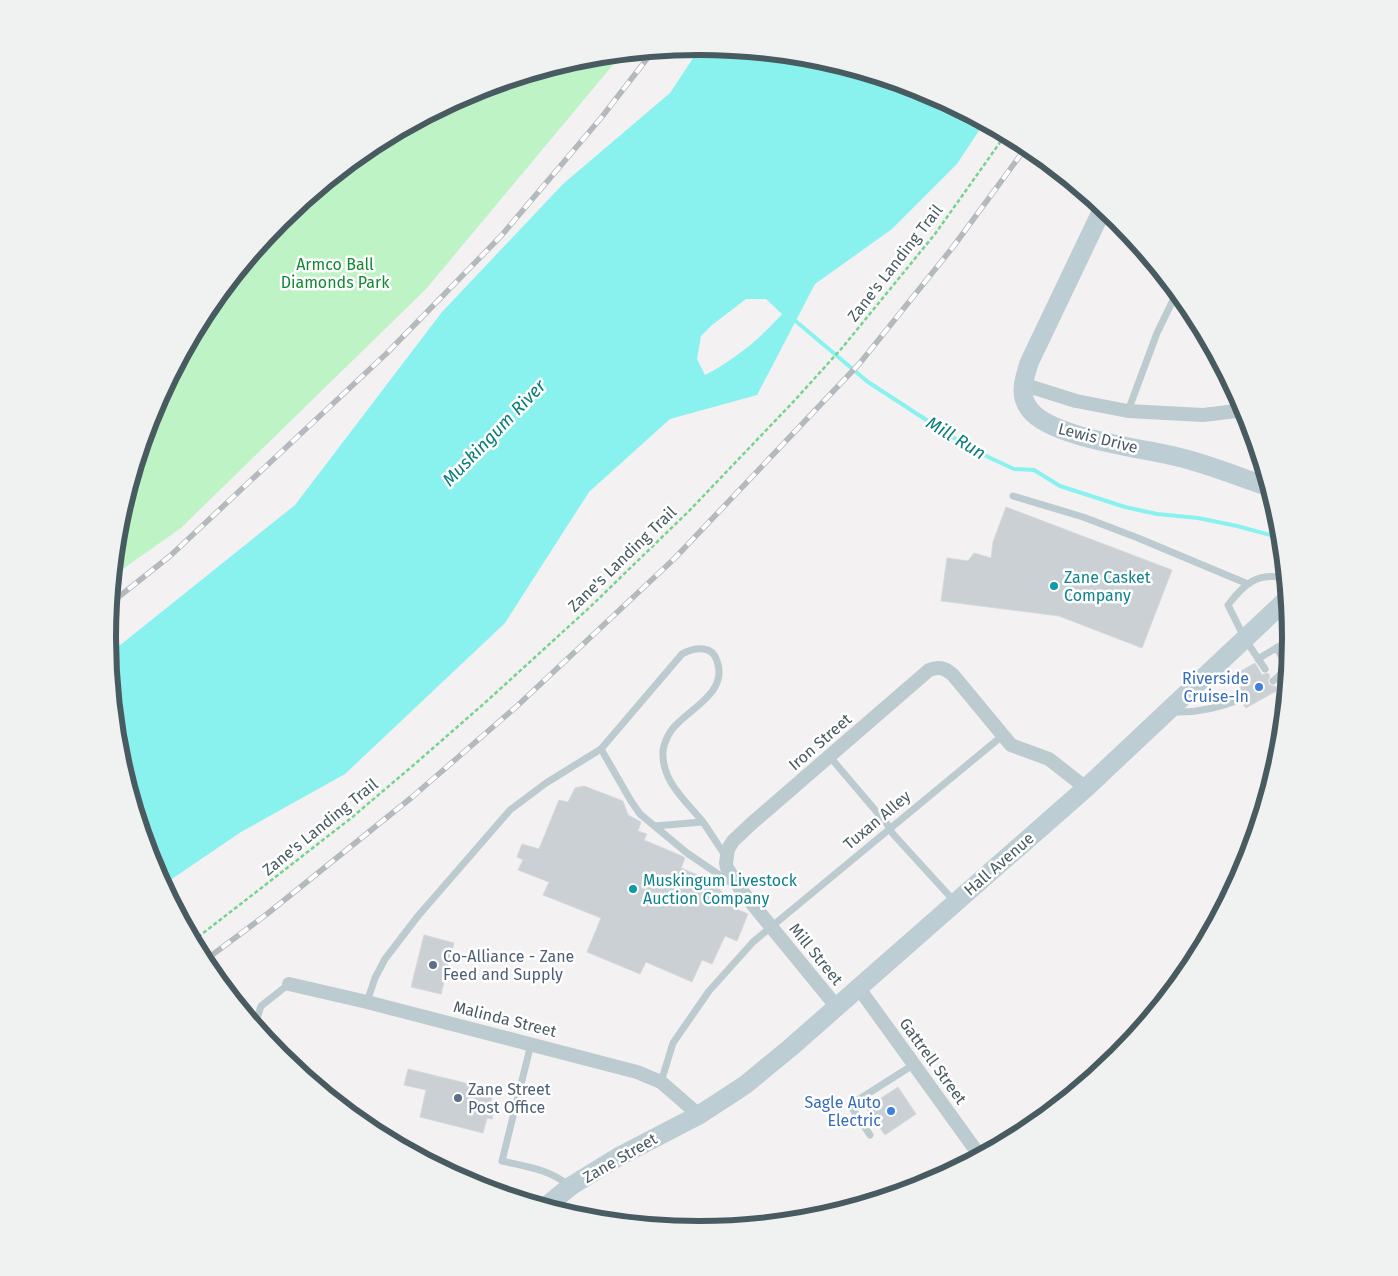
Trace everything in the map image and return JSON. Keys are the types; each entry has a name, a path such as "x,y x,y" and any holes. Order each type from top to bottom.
{"main road":[{"path":"1022,384 1037,344 1099,215"},
{"name":"Lewis Drive","path":"1022,384 1025,403 1046,424 1066,432 1180,457 1261,485"},
{"name":"Hall Avenue","path":"699,1115 746,1085 790,1048 1086,788 1281,604"},
{"name":"Zane Street","path":"551,1202 571,1186 618,1158 699,1115"}],"street":[{"path":"1022,384 1082,403 1128,411 1204,415 1236,411"},
{"name":"Iron Street","path":"727,854 733,841 751,824 929,670 940,667 953,675 1002,736"},
{"path":"1002,736 1019,750 1049,759 1086,788"},
{"name":"Mill Street","path":"727,854 727,868 740,890 836,1006"},
{"name":"Malinda Street","path":"289,984 617,1066 661,1082 699,1115"},
{"name":"Gattrell Street","path":"858,987 976,1151"}],"lane":[{"path":"1128,411 1157,333 1173,299"},
{"path":"1013,496 1083,517 1248,584"},
{"path":"1265,669 1244,639 1228,605 1236,594 1256,578 1268,576 1279,577"},
{"path":"1258,658 1282,645"},
{"path":"1276,648 1282,656"},
{"path":"367,1002 375,978 386,959 418,916 510,810 546,782 601,749 682,654 690,649 709,650 715,655 719,673 710,695 676,724 666,741 663,751 667,774 678,794 727,854"},
{"path":"1273,681 1281,675"},
{"path":"1168,711 1189,713 1241,699"},
{"name":"Tuxan Alley","path":"661,1082 673,1043 708,991 720,980 735,960 753,942 1002,736"},
{"path":"601,749 640,814 694,858 740,890"},
{"path":"830,757 893,834 955,902"},
{"path":"655,826 702,822"},
{"path":"257,1018 261,1006 289,984"},
{"path":"531,1044 502,1161 546,1172 571,1186"},
{"path":"870,1135 850,1105 914,1065"}],"path":[{"name":"Zane's Landing Trail","path":"199,937 350,819 488,700 589,608 688,511 842,348 935,234 1002,140"}],"green space":[{"name":"Armco Ball Diamonds Park","path":"616,61 426,289 181,528 120,571 127,524 136,487 160,415 176,380 194,346 236,283 287,226 344,175 407,133 441,115 476,99 512,86 585,66"}],"water":[{"name":"Muskingum River","path":"695,55 737,56 775,60 813,66 850,75 922,99 981,128 957,164 892,229 815,284 757,395 670,419 589,492 505,623 345,774 241,832 169,881 147,825 127,752 117,676 116,648 295,505 442,312 563,184 670,93","holes":["746,299 766,299 782,314 746,348 726,363 705,375 697,359 701,336 712,325"]}],"building":[{"name":"Zane Casket Company","path":"1006,507 1172,570 1142,648 1059,616 941,601 947,558 968,561 974,553 991,558 993,542"},
{"name":"Riverside Cruise-In","path":"1255,663 1262,675 1268,673 1270,676 1269,684 1275,686 1278,690 1246,708 1243,704 1246,697 1238,694 1236,690 1246,684 1239,672"},
{"name":"Muskingum Livestock Auction Company","path":"584,786 623,801 628,815 641,822 638,831 647,834 644,840 685,858 681,868 712,881 725,895 718,901 748,914 737,941 725,936 712,964 702,960 692,982 646,962 640,974 587,952 601,918 543,895 549,882 518,870 523,860 517,857 522,844 539,849 559,800 568,802 575,788"},
{"name":"Co-Alliance - Zane Feed and Supply","path":"424,935 454,943 441,994 411,987"},
{"name":"Zane Street Post Office","path":"408,1069 494,1090 490,1105 495,1107 492,1119 487,1118 483,1133 420,1117 426,1090 404,1085"},
{"name":"Sagle Auto Electric","path":"898,1087 916,1114 885,1135 866,1108"}],"waterway":[{"name":"Mill Run","path":"792,318 868,382 971,449 1014,469 1034,470 1060,486 1125,507 1157,514 1198,518 1273,536"}],"railway":[{"path":"117,598 170,556 386,354 501,236 601,118 648,57"},
{"path":"210,956 267,914 411,798 516,707 674,559 860,363 953,247 1022,153"}],"place":[{"name":"Zane Casket Company","path":"1054,586"},
{"name":"Riverside Cruise-In","path":"1259,687"},
{"name":"Muskingum Livestock Auction Company","path":"633,889"},
{"name":"Co-Alliance - Zane Feed and Supply","path":"433,965"},
{"name":"Zane Street Post Office","path":"458,1098"},
{"name":"Sagle Auto Electric","path":"891,1111"}]}
